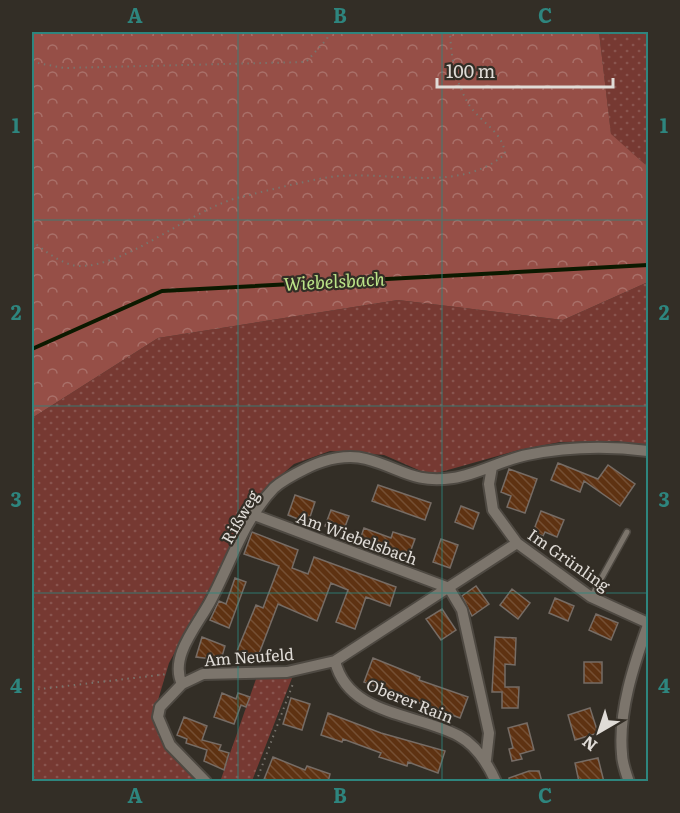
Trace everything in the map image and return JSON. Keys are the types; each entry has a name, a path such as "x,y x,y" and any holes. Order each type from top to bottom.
{"street":[{"name":"Rißweg","path":"180,679 184,647 227,570 254,515 276,487 321,461 344,458 366,459 411,477 429,480 454,478 526,455 560,450 621,448 648,451"},
{"name":"Im Grünling","path":"492,467 489,484 493,510 517,543 591,597 648,624"},
{"name":"Am Wiebelsbach","path":"254,515 449,588"},
{"name":"Am Neufeld","path":"206,782 170,745 158,717 160,706 180,679 203,674 298,670 334,662 517,543"},
{"name":"Oberer Rain","path":"449,588 462,610 489,733 486,760"},
{"path":"628,782 622,755 623,728 632,678 648,624"},
{"name":"Oberer Rain","path":"334,662 342,682 350,692 379,707 460,736 486,760 496,782"}],"lane":[{"path":"591,597 627,532"}],"path":[{"path":"32,62 64,68 306,62 327,39 329,32"},
{"path":"32,242 56,258 78,266 104,263 232,199 331,177 466,175 492,165 505,154 504,143 469,104 451,60 450,32"},
{"path":"256,782 298,670"},
{"path":"32,690 180,679"}],"shaded area":[{"path":"599,32 648,32 648,167 611,135"},
{"path":"648,282 648,446 617,441 560,442 519,450 430,475 384,455 330,451 294,464 262,492 169,663 153,717 167,751 196,781 32,782 32,418 158,338 398,300 563,320"},
{"path":"292,678 252,781 220,782 256,679"}],"green space":[{"path":"32,32 599,32 611,134 648,167 648,282 563,320 398,300 158,338 32,418"}],"building":[{"path":"558,463 598,479 608,465 635,484 620,506 584,481 580,492 551,480"},
{"path":"509,469 537,479 525,513 507,507 511,496 501,492"},
{"path":"378,485 431,503 425,520 372,501"},
{"path":"295,495 315,502 308,523 288,515"},
{"path":"461,506 479,513 473,529 455,522"},
{"path":"331,510 349,516 343,532 325,526"},
{"path":"541,511 564,520 557,537 545,532 543,536 533,532"},
{"path":"364,528 391,538 393,532 415,539 408,558 359,542"},
{"path":"252,532 298,550 292,568 308,574 314,557 396,587 390,606 366,597 355,629 336,622 348,590 331,583 317,621 278,604 257,659 237,651 256,605 263,608 279,566 244,554"},
{"path":"441,539 458,545 450,568 433,562"},
{"path":"235,578 246,582 229,628 210,620 219,601 226,604"},
{"path":"476,586 489,604 472,616 462,596"},
{"path":"512,589 530,603 518,619 500,605"},
{"path":"555,598 574,606 568,621 549,613"},
{"path":"442,609 456,630 441,640 426,619"},
{"path":"596,614 618,623 611,640 589,630"},
{"path":"202,637 225,646 221,660 196,657"},
{"path":"495,637 516,638 515,665 505,664 505,687 519,687 518,708 502,708 502,692 492,692"},
{"path":"373,658 420,677 419,680 468,697 460,718 364,682"},
{"path":"584,662 602,662 602,683 584,683"},
{"path":"222,693 236,699 238,693 250,697 246,707 241,705 234,724 214,717"},
{"path":"291,698 310,704 302,730 283,724"},
{"path":"590,708 598,733 575,740 568,715"},
{"path":"328,713 381,733 445,751 438,773 408,762 407,766 379,757 381,753 343,739 342,742 321,735"},
{"path":"184,717 207,726 202,740 221,745 219,750 229,753 224,770 204,761 207,750 186,743 187,739 177,735"},
{"path":"527,723 534,750 520,754 522,759 512,761 509,749 513,748 508,728"},
{"path":"273,757 305,770 307,766 330,774 328,782 263,782"},
{"path":"598,758 604,782 579,782 575,763"},
{"path":"529,771 539,771 542,782 509,782 509,778"}],"waterway":[{"name":"Wiebelsbach","path":"32,349 162,291 648,265"}]}
